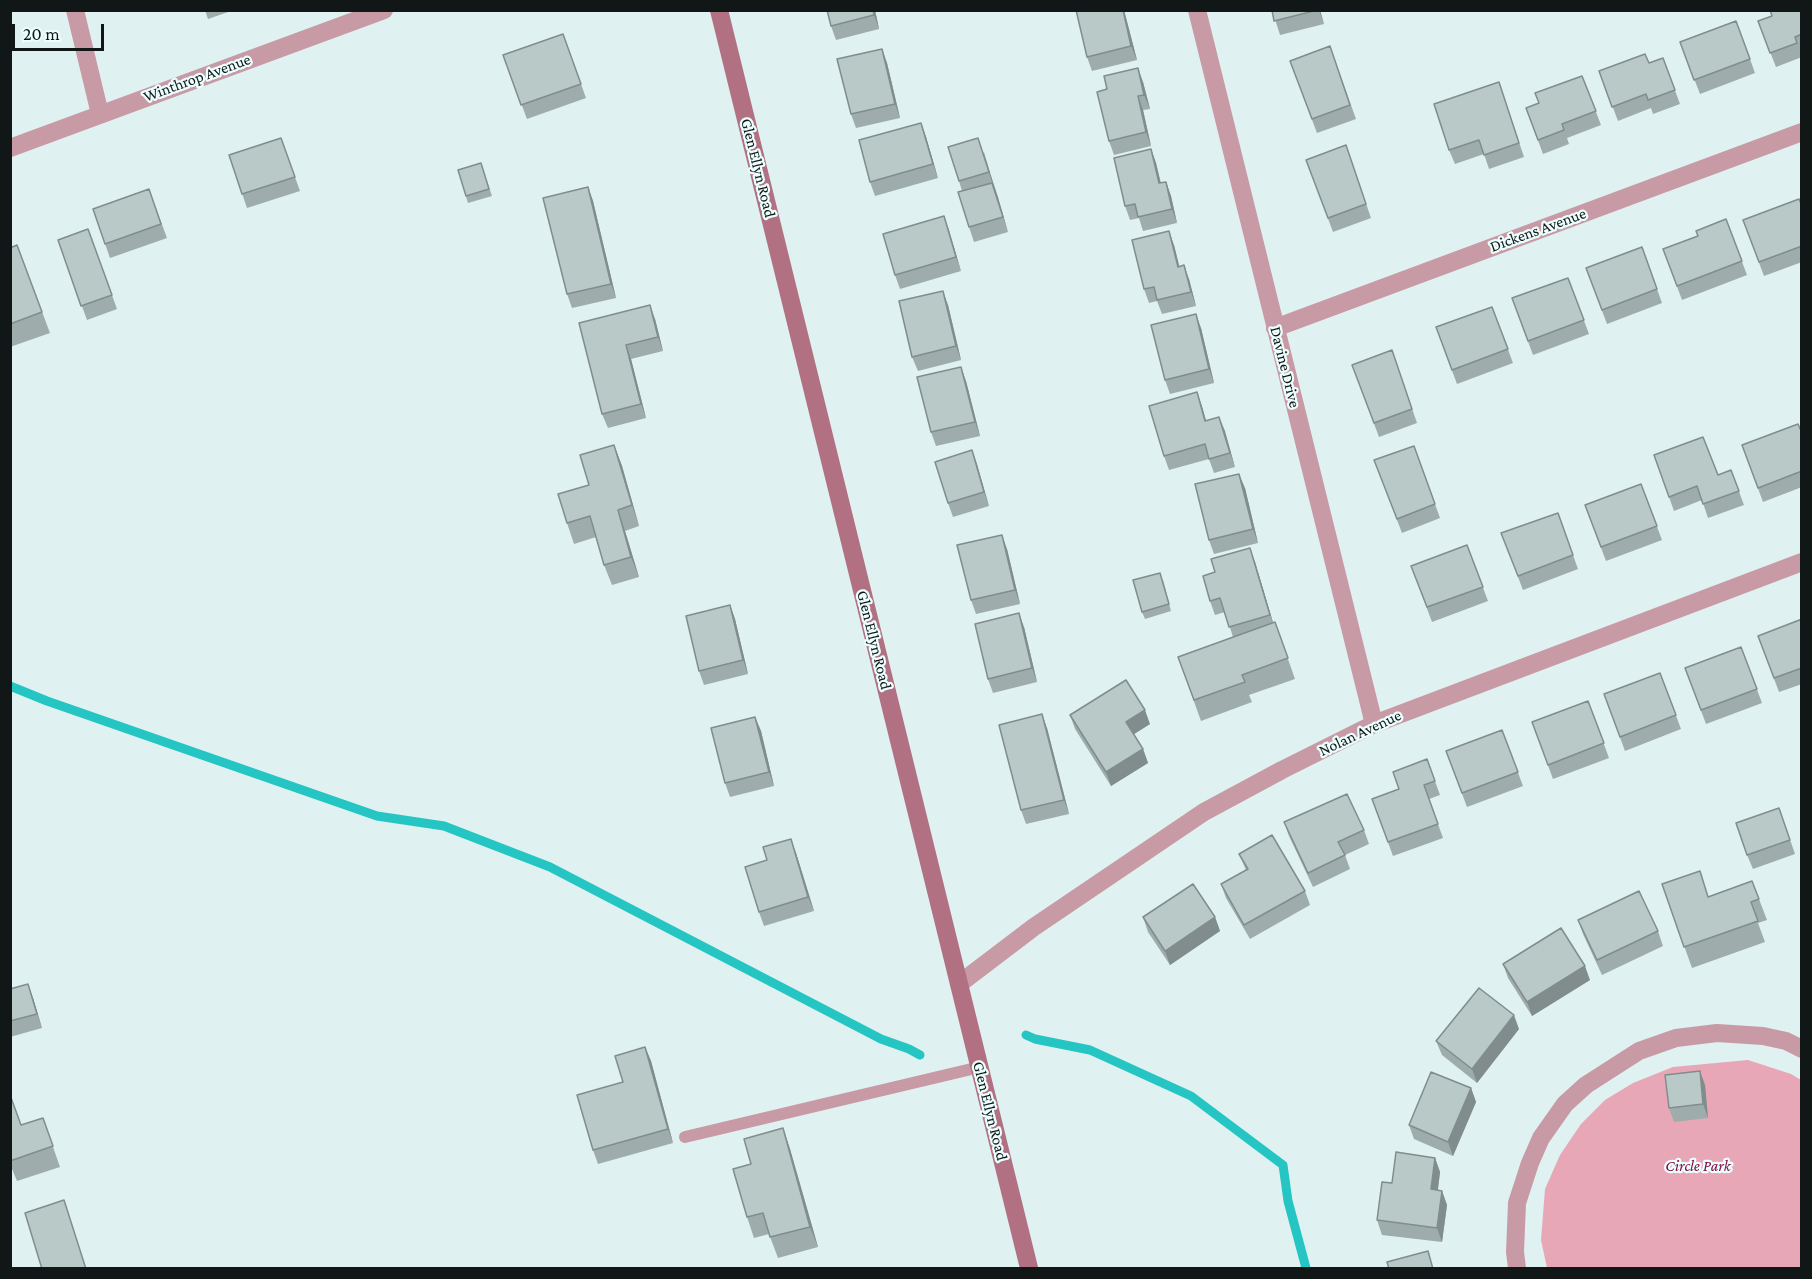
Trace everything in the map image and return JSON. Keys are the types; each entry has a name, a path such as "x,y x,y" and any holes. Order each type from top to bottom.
{"street":[{"path":"75,10 100,114"},
{"name":"Winthrop Avenue","path":"10,148 384,10"},
{"name":"Glen Ellyn Road","path":"719,10 1029,1269"},
{"name":"Davine Drive","path":"1197,10 1374,724"},
{"name":"Dickens Avenue","path":"1275,328 1802,132"},
{"name":"Nolan Avenue","path":"959,984 1034,927 1203,812 1282,770 1374,724 1802,562"},
{"path":"1517,1269 1515,1252 1517,1203 1530,1163 1541,1138 1565,1104 1586,1085 1639,1051 1676,1038 1717,1033 1763,1036 1786,1041 1802,1048"}],"lane":[{"path":"685,1137 980,1068"}],"green space":[{"name":"Circle Park","path":"1748,1060 1791,1074 1801,1080 1801,1268 1547,1268 1541,1240 1545,1189 1560,1155 1581,1124 1605,1100 1633,1083 1673,1067"}],"building":[{"path":"827,10 873,10 874,15 831,26"},
{"path":"1076,10 1123,10 1131,46 1087,57"},
{"path":"1272,10 1318,10 1274,21"},
{"path":"1770,10 1802,10 1802,34 1795,37 1797,43 1770,53 1758,21 1772,16"},
{"path":"1736,21 1750,59 1694,80 1680,42"},
{"path":"563,34 581,84 521,105 503,55"},
{"path":"1330,46 1350,105 1312,119 1290,61"},
{"path":"882,49 895,104 851,114 837,59"},
{"path":"1645,54 1649,63 1663,58 1675,90 1648,100 1646,94 1612,107 1599,71"},
{"path":"1138,68 1144,95 1138,96 1146,132 1109,141 1097,92 1107,89 1104,76"},
{"path":"1582,76 1596,111 1562,124 1564,130 1538,140 1526,108 1539,103 1535,93"},
{"path":"1499,82 1519,143 1484,155 1479,140 1449,150 1434,104"},
{"path":"921,123 933,164 870,182 859,140"},
{"path":"281,138 295,177 242,194 229,155"},
{"path":"978,138 989,172 959,181 948,147"},
{"path":"1346,145 1366,204 1328,218 1306,160"},
{"path":"1151,149 1159,183 1166,182 1172,209 1138,217 1135,204 1125,206 1114,158"},
{"path":"481,163 489,189 466,196 458,170"},
{"path":"992,183 1003,217 969,227 958,192"},
{"path":"588,187 611,284 567,294 543,198"},
{"path":"149,189 161,224 105,244 93,209"},
{"path":"1799,199 1802,206 1802,246 1759,262 1743,220"},
{"path":"944,216 956,257 895,275 883,234"},
{"path":"1726,219 1742,261 1677,286 1663,249 1698,236 1696,231"},
{"path":"88,229 112,295 81,306 58,240"},
{"path":"1169,231 1178,267 1184,265 1191,292 1157,300 1154,287 1144,289 1132,240"},
{"path":"17,245 42,312 10,324 10,248"},
{"path":"1642,247 1657,289 1602,310 1586,268"},
{"path":"1568,278 1584,320 1528,341 1512,298"},
{"path":"943,291 956,346 912,357 899,301"},
{"path":"650,305 658,337 626,345 641,404 602,414 579,323"},
{"path":"1492,307 1508,349 1452,370 1436,327"},
{"path":"1196,314 1209,369 1165,380 1151,325"},
{"path":"1392,350 1412,409 1374,423 1352,365"},
{"path":"961,367 975,422 931,432 917,377"},
{"path":"1197,392 1205,421 1219,417 1230,453 1209,459 1205,444 1164,456 1149,406"},
{"path":"1798,424 1802,433 1802,471 1758,488 1742,445"},
{"path":"1703,437 1718,475 1731,470 1739,491 1703,504 1697,486 1669,497 1654,455"},
{"path":"614,445 632,505 618,510 631,557 604,565 590,516 567,523 558,494 589,485 580,455"},
{"path":"1414,446 1435,504 1397,519 1374,460"},
{"path":"972,450 984,492 948,503 935,462"},
{"path":"1239,474 1253,529 1209,540 1195,484"},
{"path":"1641,484 1657,526 1601,547 1585,505"},
{"path":"1558,513 1573,555 1518,576 1501,533"},
{"path":"1002,535 1015,590 971,600 957,545"},
{"path":"1467,545 1483,587 1427,607 1411,566"},
{"path":"1250,548 1270,615 1229,627 1220,598 1210,601 1203,576 1215,572 1211,559"},
{"path":"1160,573 1169,604 1142,612 1133,580"},
{"path":"730,605 743,660 699,671 686,616"},
{"path":"1019,613 1032,668 988,679 975,624"},
{"path":"1802,619 1802,668 1774,678 1758,636"},
{"path":"1275,622 1288,658 1242,675 1245,682 1194,700 1178,657"},
{"path":"1741,647 1757,689 1701,710 1685,668"},
{"path":"1660,673 1676,715 1620,737 1604,694"},
{"path":"1126,680 1145,710 1126,722 1143,749 1106,772 1070,715"},
{"path":"1588,701 1604,743 1548,765 1532,722"},
{"path":"1042,714 1064,800 1021,810 999,725"},
{"path":"755,717 769,772 725,783 711,728"},
{"path":"1502,730 1518,772 1462,793 1446,751"},
{"path":"1427,759 1435,781 1424,785 1438,824 1388,842 1372,799 1399,789 1393,772"},
{"path":"1347,794 1364,830 1338,842 1345,855 1308,873 1284,822"},
{"path":"1779,808 1790,840 1747,855 1736,823"},
{"path":"1272,835 1305,891 1244,925 1221,884 1248,869 1239,854"},
{"path":"791,839 808,897 759,912 745,867 767,860 763,847"},
{"path":"1700,871 1708,897 1752,881 1759,899 1751,902 1758,921 1684,947 1662,884"},
{"path":"1193,884 1215,917 1165,951 1143,917"},
{"path":"1639,891 1658,931 1597,960 1578,920"},
{"path":"1561,928 1585,966 1527,1002 1503,964"},
{"path":"28,984 37,1014 10,1021 10,989"},
{"path":"1479,988 1514,1015 1472,1069 1436,1041"},
{"path":"645,1047 668,1129 593,1150 577,1095 623,1082 615,1056"},
{"path":"1700,1071 1703,1104 1669,1108 1665,1075"},
{"path":"1431,1072 1471,1088 1448,1142 1409,1125"},
{"path":"10,1095 21,1125 43,1118 53,1146 10,1161"},
{"path":"783,1128 810,1227 770,1237 763,1213 747,1217 733,1169 751,1164 744,1139"},
{"path":"1396,1152 1435,1158 1431,1189 1442,1191 1437,1228 1377,1220 1382,1182 1392,1183"},
{"path":"64,1200 86,1269 42,1269 25,1213"},
{"path":"1428,1251 1433,1269 1389,1269 1387,1262"}],"waterway":[{"path":"10,686 377,816 444,826 550,867 881,1039 920,1055"},
{"path":"1026,1035 1035,1039 1090,1050 1191,1096 1283,1165 1288,1201 1306,1268"}]}
